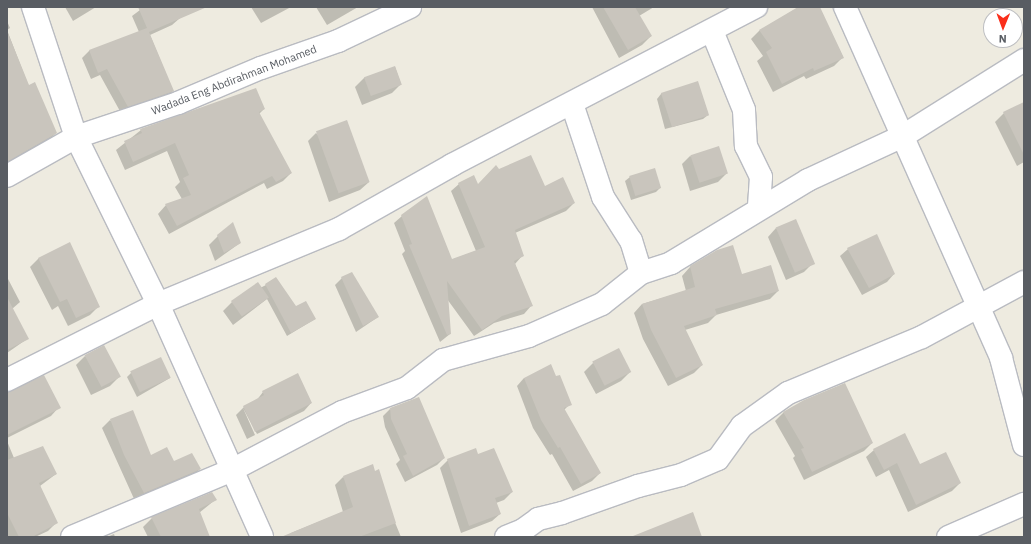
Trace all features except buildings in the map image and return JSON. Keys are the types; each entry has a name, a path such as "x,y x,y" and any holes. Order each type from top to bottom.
{"street":[{"path":"33,7 76,137 158,304 262,537"},
{"name":"Wadada Eng Abdirahman Mohamed","path":"7,176 76,137 178,103 261,68 338,41 410,7"},
{"path":"7,380 158,304 339,229 452,165 572,104 756,7"},
{"path":"845,7 980,307 1001,358 1024,445"},
{"path":"712,31 744,110 746,146 761,177 759,208"},
{"path":"72,537 232,470 342,412 407,388 443,360 529,336 602,304 641,273 672,263 701,247 759,208 808,180 903,136 1024,60"},
{"path":"572,104 603,197 631,241 641,273"},
{"path":"506,537 522,530 538,519 562,513 638,486 681,474 718,459 742,426 788,394 922,337 1024,282"},
{"path":"948,537 1024,504"}]}
